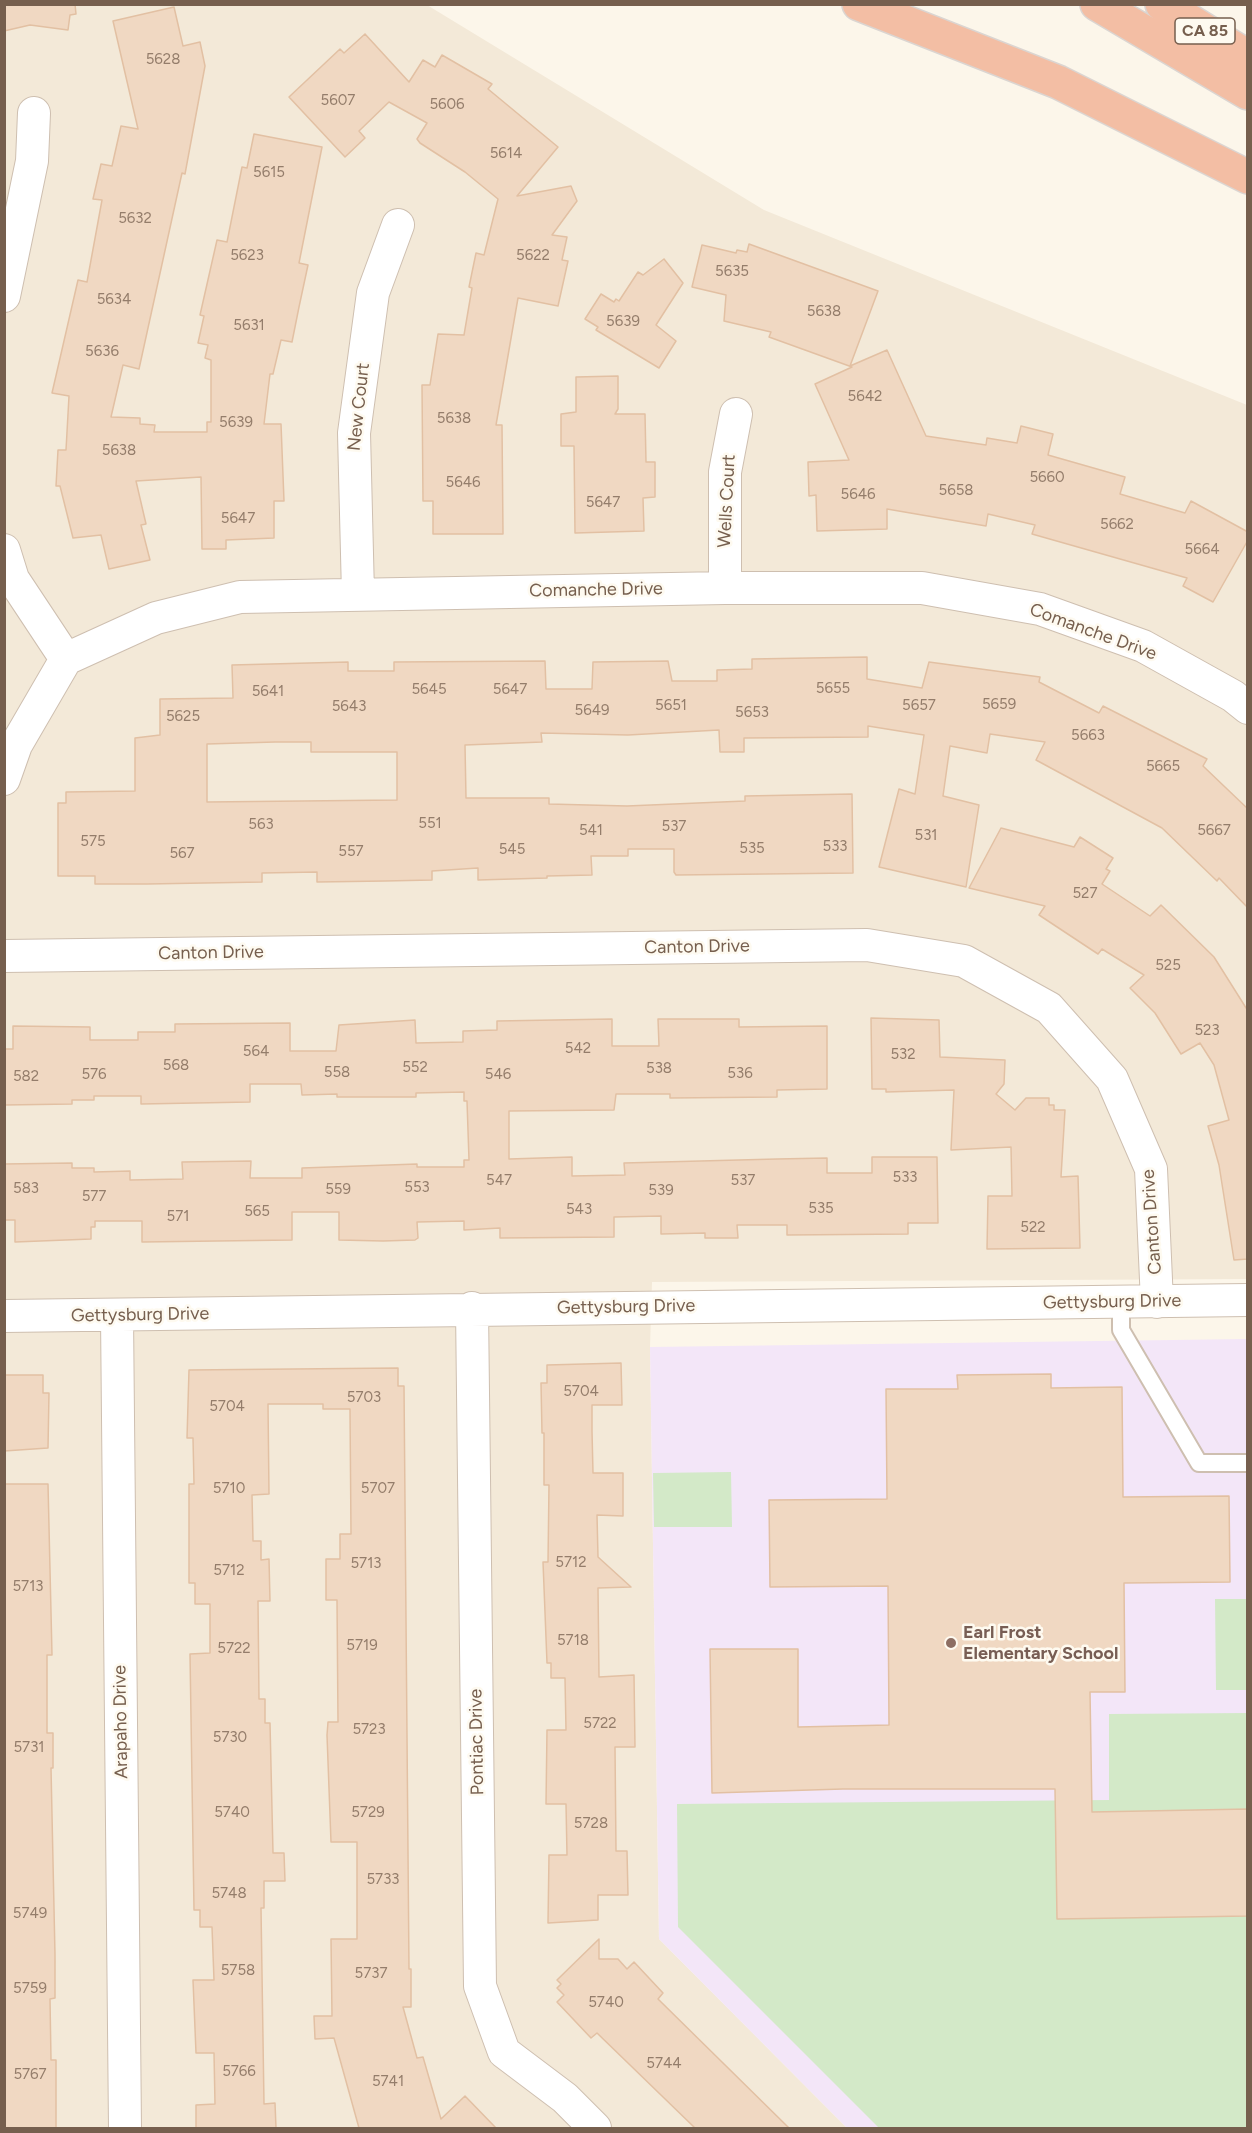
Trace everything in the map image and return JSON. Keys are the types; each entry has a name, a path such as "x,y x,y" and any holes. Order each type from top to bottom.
{"highway":[{"path":"859,4 1058,82 1248,177"},
{"path":"1097,4 1248,93"},
{"name":"CA 85","path":"1162,4 1248,57"}],"street":[{"path":"4,296 32,161 34,113"},
{"name":"New Court","path":"358,594 354,433 373,293 398,225"},
{"name":"Wells Court","path":"725,588 725,471 736,414"},
{"path":"4,550 13,579 66,658 16,745 4,779"},
{"name":"Comanche Drive","path":"66,658 156,618 240,597 725,588 922,588 1040,609 1143,646 1233,696 1248,708"},
{"name":"Canton Drive","path":"4,956 867,945 964,961 1049,1008 1112,1079 1151,1169 1157,1302"},
{"name":"Gettysburg Drive","path":"4,1316 117,1316 472,1308 1248,1300"},
{"name":"Pontiac Drive","path":"472,1308 480,1986 504,2052 565,2098 595,2128"},
{"name":"Arapaho Drive","path":"117,1316 125,2128"}],"lane":[{"path":"1121,1302 1121,1330 1199,1463 1248,1463"}],"shaded area":[{"path":"5,5 427,5 764,210 1247,405 1247,1279 652,1282 650,1347 659,1939 847,2128 5,2128"},
{"name":"Earl Frost Elementary School","path":"1247,1339 1247,2128 847,2128 659,1939 650,1347"}],"green space":[{"path":"731,1472 732,1527 654,1527 653,1473"},
{"path":"1215,1599 1247,1599 1247,1690 1216,1690"},
{"path":"1247,1713 1247,2128 879,2128 678,1927 677,1804 1109,1800 1109,1714"}],"building":[{"path":"4,4 75,4 76,14 70,15 68,30 30,25 4,31"},
{"path":"174,7 183,46 200,42 205,66 185,174 182,173 139,369 123,365 111,417 140,418 140,424 155,425 154,432 207,432 207,422 211,422 211,360 205,358 208,345 198,343 204,316 200,315 217,240 227,242 242,167 247,168 254,134 322,147 299,263 308,265 292,342 281,340 273,374 270,374 264,424 281,424 284,501 274,501 274,538 226,540 226,549 202,549 201,477 136,481 146,524 141,525 150,560 109,569 101,535 73,538 60,486 56,486 58,450 66,450 69,396 52,393 78,280 87,282 102,200 93,199 101,164 112,166 121,126 138,129 113,21"},
{"path":"365,34 409,82 423,60 435,67 442,55 492,84 488,89 558,147 517,196 571,186 577,201 552,235 567,237 562,260 568,261 558,306 518,298 496,425 502,425 503,534 433,534 433,501 423,501 422,385 430,385 438,334 464,335 472,288 469,287 476,253 484,255 498,199 465,172 420,143 417,139 427,123 389,102 359,131 365,138 345,157 289,97 340,49 344,53"},
{"path":"749,244 878,291 850,366 887,350 926,436 986,445 987,438 1017,443 1021,426 1053,434 1048,455 1125,477 1120,494 1185,513 1191,501 1248,532 1248,540 1213,602 1183,586 1187,578 1032,534 1035,525 988,514 986,526 887,509 887,529 817,531 816,495 809,496 808,462 849,460 815,384 852,367 769,337 771,332 724,321 726,295 692,287 702,245 736,253 737,250 747,252"},
{"path":"664,259 683,283 656,325 676,341 659,368 596,330 598,327 585,319 601,294 614,302 616,299 619,301 638,272 643,275"},
{"path":"618,376 618,409 615,414 645,414 646,462 655,462 655,497 643,498 644,531 575,533 574,446 561,446 561,414 576,412 576,377"},
{"path":"867,657 867,679 922,688 929,662 1040,677 1039,682 1099,713 1103,706 1207,759 1203,766 1248,809 1248,908 1219,878 1217,881 1162,828 1036,760 1045,742 990,734 987,753 950,746 943,796 979,805 966,887 879,867 899,789 915,794 924,735 868,726 868,737 744,738 744,752 720,752 719,730 628,735 541,733 542,742 465,745 466,798 549,798 549,804 627,806 745,801 745,796 852,794 853,873 676,875 674,849 628,849 628,856 591,856 592,875 547,876 547,878 478,880 478,868 432,871 432,880 385,881 317,882 317,872 262,873 262,882 147,884 95,884 95,876 58,876 58,803 66,803 66,792 135,791 135,738 160,735 160,699 233,698 232,665 348,662 348,671 394,671 394,662 545,661 546,689 592,689 593,662 668,661 672,681 717,681 717,670 752,669 752,659","holes":["311,742 311,752 397,752 397,800 207,802 207,744"]},
{"path":"1001,828 1074,847 1080,837 1113,858 1106,869 1110,871 1102,884 1150,916 1161,905 1214,957 1248,1011 1248,1259 1234,1260 1219,1165 1208,1126 1229,1120 1214,1065 1200,1043 1181,1054 1155,1013 1130,988 1144,975 1102,949 1098,954 1039,915 1045,906 969,888"},
{"path":"871,1018 939,1020 940,1057 1005,1060 1004,1084 996,1094 1015,1110 1026,1098 1049,1098 1049,1105 1054,1105 1054,1110 1065,1110 1061,1177 1078,1176 1080,1248 987,1249 988,1196 1012,1196 1011,1147 951,1150 954,1090 886,1092 886,1089 872,1089"},
{"path":"612,1019 612,1046 659,1046 658,1019 739,1019 739,1027 827,1026 827,1089 777,1090 777,1097 670,1098 670,1094 616,1094 614,1110 509,1111 509,1159 572,1157 572,1176 625,1175 624,1163 827,1158 827,1173 872,1173 872,1157 937,1157 938,1223 908,1223 908,1234 787,1235 787,1225 737,1225 738,1238 705,1238 705,1233 661,1234 661,1216 614,1217 614,1237 500,1238 500,1228 464,1230 464,1221 417,1222 418,1238 415,1240 383,1241 339,1240 339,1212 292,1212 292,1240 142,1242 142,1221 95,1221 95,1227 91,1227 91,1239 15,1242 15,1220 4,1220 4,1164 72,1163 72,1168 94,1168 94,1172 130,1171 130,1180 183,1179 182,1162 251,1161 250,1178 302,1178 302,1168 417,1164 417,1167 464,1167 464,1160 469,1160 467,1101 464,1101 464,1092 416,1093 416,1097 337,1097 337,1094 302,1095 301,1084 250,1084 250,1102 141,1104 141,1096 94,1096 94,1100 72,1100 72,1104 4,1105 4,1049 13,1049 13,1026 90,1027 90,1040 138,1040 138,1032 175,1032 175,1024 290,1023 290,1051 336,1051 339,1025 415,1020 416,1043 463,1042 463,1031 497,1030 497,1021"},
{"path":"621,1363 622,1405 592,1405 592,1431 593,1473 623,1473 623,1516 597,1515 598,1557 631,1587 598,1588 599,1677 634,1675 635,1747 615,1747 616,1851 627,1851 628,1895 598,1895 598,1920 548,1923 549,1855 567,1855 566,1804 546,1804 547,1730 566,1730 565,1678 551,1678 551,1663 547,1663 543,1562 548,1562 549,1485 544,1485 541,1383 547,1383 547,1365"},
{"path":"398,1368 398,1386 404,1386 409,1969 411,1969 411,2007 403,2007 417,2058 423,2057 441,2119 465,2096 496,2128 359,2128 334,2038 315,2039 314,2016 332,2016 331,1939 357,1939 357,1842 331,1842 327,1735 328,1722 338,1722 337,1600 326,1600 326,1559 340,1559 340,1534 351,1534 350,1409 323,1409 323,1404 268,1404 269,1494 252,1495 253,1541 261,1541 261,1560 269,1559 270,1601 258,1601 259,1699 265,1699 265,1723 270,1723 273,1853 284,1853 285,1881 264,1881 264,1908 261,1908 264,2104 275,2103 276,2128 196,2128 196,2105 215,2104 214,2053 196,2053 193,1980 214,1980 212,1927 200,1927 200,1910 194,1910 190,1654 210,1653 210,1604 195,1604 195,1583 189,1583 189,1484 194,1484 193,1438 187,1438 189,1370"},
{"path":"1051,1374 1051,1388 1122,1387 1123,1497 1229,1496 1230,1582 1124,1583 1125,1692 1090,1692 1092,1812 1248,1809 1248,1916 1057,1919 1055,1789 843,1789 712,1793 710,1649 798,1649 798,1727 889,1725 888,1586 770,1587 769,1500 887,1499 886,1389 958,1389 957,1375"},
{"path":"4,1375 43,1375 43,1393 49,1393 48,1448 4,1451"},
{"path":"4,1484 48,1484 52,1655 47,1655 47,1733 53,1733 53,1768 51,1768 55,1955 55,1998 50,1999 51,2060 56,2060 56,2128 4,2128"},
{"path":"599,1939 599,1959 618,1959 627,1969 634,1962 663,1993 658,1999 789,2128 695,2128 597,2033 591,2038 557,2002 564,1995 557,1988 561,1984 557,1980"}],"place":[{"name":"Earl Frost Elementary School","path":"951,1643"}]}
